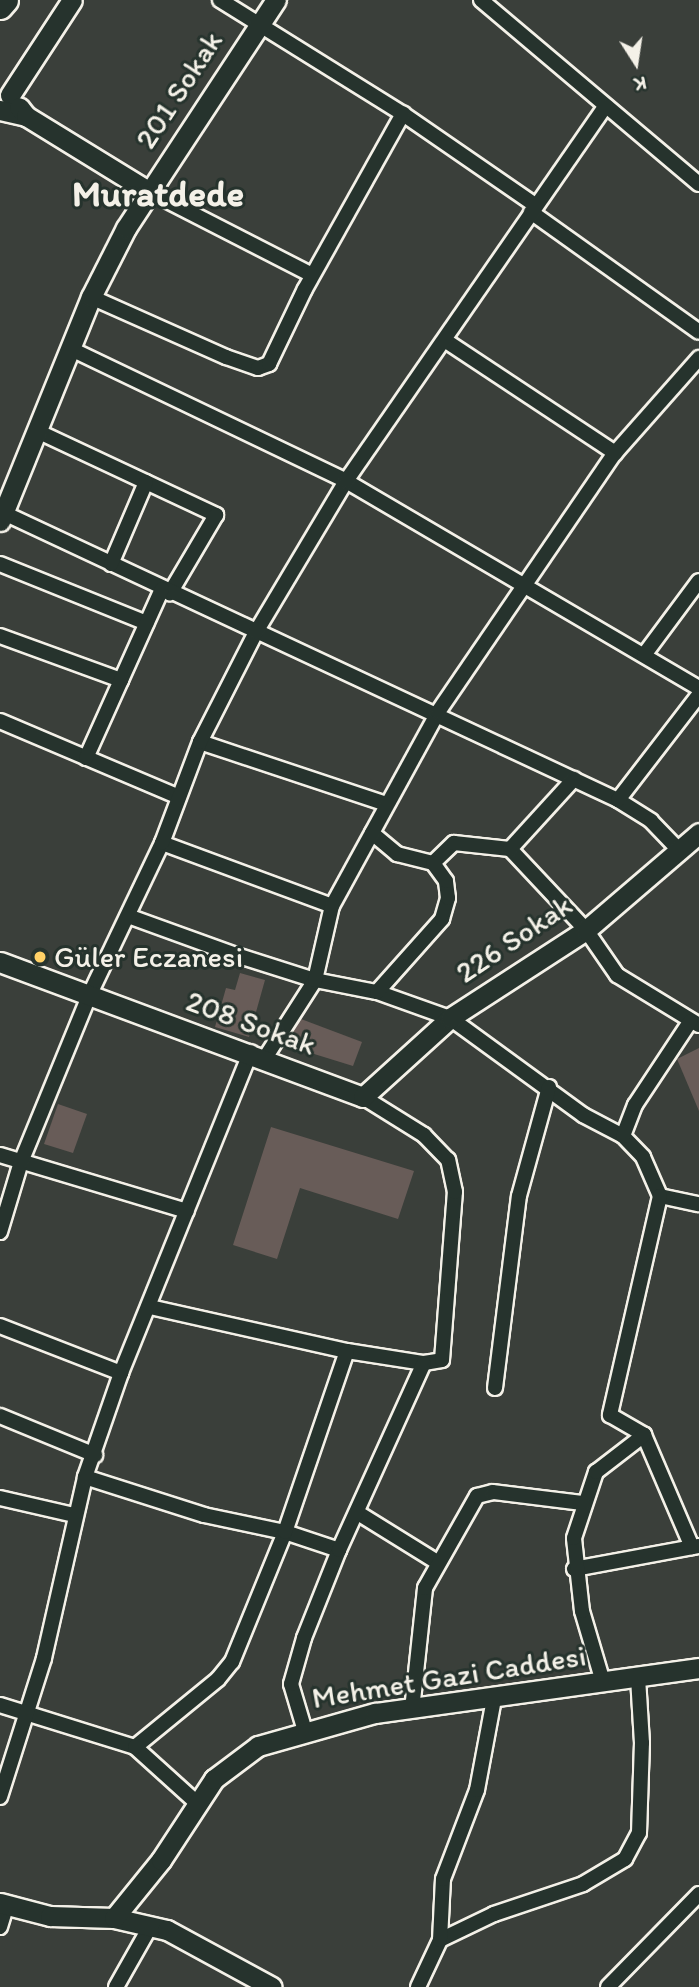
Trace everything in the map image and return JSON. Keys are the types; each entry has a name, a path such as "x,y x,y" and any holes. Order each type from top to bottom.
{"main road":[{"path":"0,7 6,0"}],"street":[{"path":"72,0 2,103 148,191 312,275"},
{"path":"220,0 403,114 699,332"},
{"name":"201 Sokak","path":"3,517 91,297 148,191 257,23 276,0"},
{"path":"481,0 699,184"},
{"path":"0,1232 21,1162 89,996 162,843 200,742 256,632 346,481 446,341 533,208 606,106"},
{"path":"91,297 258,368 269,364 312,275 403,114"},
{"path":"446,341 615,453"},
{"path":"69,348 346,481 699,688"},
{"path":"0,1797 27,1715 85,1476 121,1373 187,1211 258,1055 315,980 332,906 438,712 615,453 699,358"},
{"path":"37,431 216,515 147,623 86,758"},
{"path":"111,564 146,482"},
{"path":"3,517 438,712 618,800 651,821 678,849"},
{"path":"0,564 147,623"},
{"path":"644,655 699,581"},
{"path":"0,636 121,680"},
{"path":"618,800 699,695"},
{"path":"0,721 179,797"},
{"path":"200,742 386,804"},
{"path":"509,849 574,779"},
{"path":"372,833 397,854 433,863 446,881 448,898 442,919 377,992"},
{"name":"226 Sokak","path":"363,1097 450,1018 586,930 699,833"},
{"path":"162,843 332,906"},
{"path":"433,863 454,843 509,849 586,930 617,975 696,1023 635,1105 623,1136"},
{"path":"128,916 315,980 377,992 450,1018 549,1087 583,1115 623,1136 643,1157 660,1196 610,1415 644,1435 695,1546 574,1569"},
{"name":"208 Sokak","path":"0,962 258,1055 363,1097"},
{"path":"495,1388 519,1196 549,1087"},
{"path":"150,1307 346,1351 424,1363 442,1360 456,1192 448,1160 424,1135 363,1097"},
{"path":"0,1154 187,1211"},
{"path":"660,1196 699,1204"},
{"path":"0,1326 121,1373"},
{"path":"135,1747 218,1679 232,1662 285,1532 346,1351"},
{"path":"305,1731 290,1684 339,1550 424,1363"},
{"path":"0,1416 94,1455"},
{"path":"603,1682 589,1642 574,1569 574,1538 583,1503 596,1472 644,1435"},
{"path":"85,1476 204,1516 285,1532 339,1550"},
{"path":"412,1710 425,1588 437,1562 477,1496 493,1492 583,1503"},
{"path":"0,1498 74,1516"},
{"path":"358,1513 437,1562"},
{"name":"Mehmet Gazi Caddesi","path":"114,1918 214,1779 258,1746 375,1713 494,1699 699,1668"},
{"path":"440,1940 494,1914 583,1884 625,1859 639,1833 642,1743 638,1677"},
{"path":"418,1987 440,1940 443,1879 477,1790 494,1699"},
{"path":"0,1705 135,1747 198,1804"},
{"path":"608,1987 699,1894"},
{"path":"0,1927 3,1904 50,1916 114,1918 167,1930 267,1986"},
{"path":"116,1987 150,1927"}],"building":[{"path":"240,973 265,980 249,1037 215,1027 226,988 235,990"},
{"path":"301,1019 362,1042 353,1066 285,1045"},
{"path":"699,1048 699,1111 677,1059"},
{"path":"58,1104 87,1114 73,1153 44,1144"},
{"path":"271,1127 414,1171 398,1219 300,1188 277,1259 233,1245"}],"place":[{"name":"Güler Eczanesi","path":"40,957"}],"district":[{"name":"Muratdede","path":"158,193"}]}
